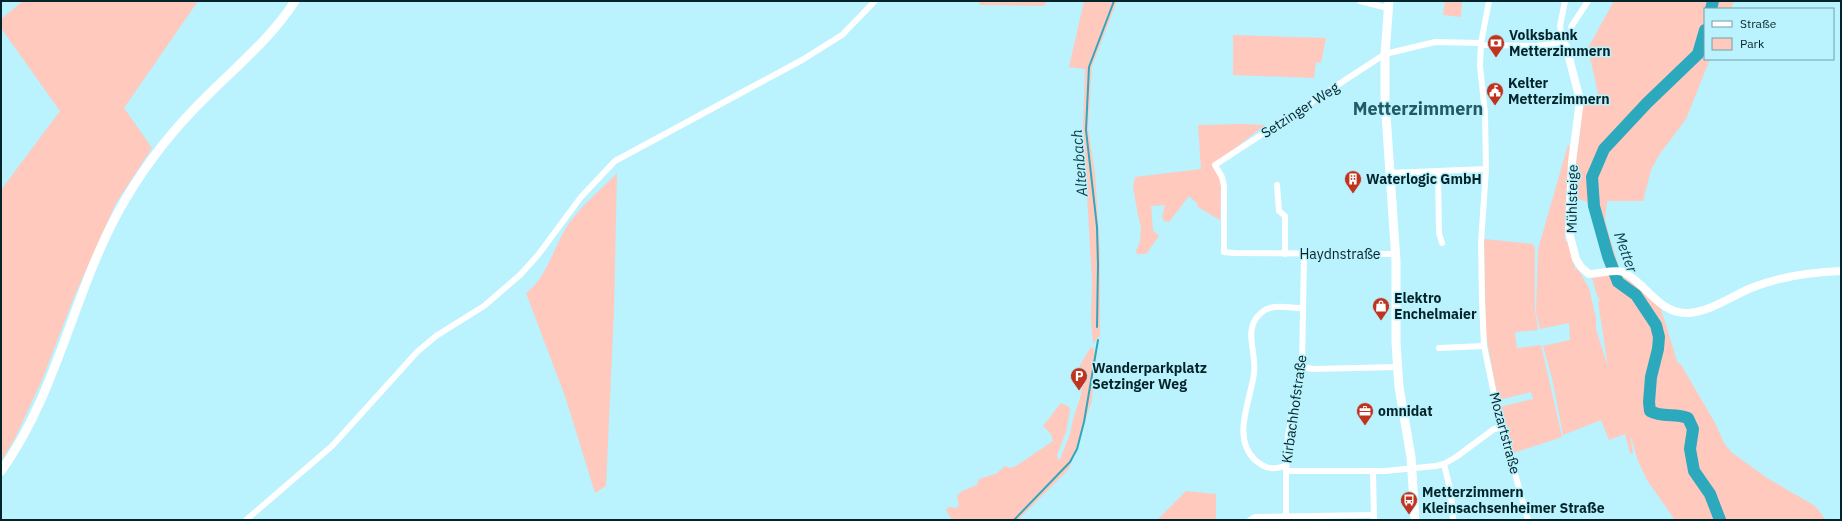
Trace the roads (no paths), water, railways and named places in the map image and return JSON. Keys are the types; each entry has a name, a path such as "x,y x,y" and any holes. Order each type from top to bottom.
{"main road":[{"path":"1,471 35,411 109,230 140,174 184,118 252,54 278,24 295,1"},
{"path":"1389,4 1385,54 1385,100 1396,254 1397,367 1411,468 1415,520"}],"street":[{"path":"246,520 332,446 417,352 436,336 484,306 516,279 538,255 581,197 615,161 802,60 842,35 875,1"},
{"path":"1360,1 1389,4"},
{"name":"Mozartstraße","path":"1489,1 1481,44 1480,66 1485,113 1486,169 1481,243 1484,346 1501,428 1528,520"},
{"path":"1562,42 1560,26 1565,1"},
{"path":"1571,27 1588,1"},
{"name":"Setzinger Weg","path":"1224,252 1224,186 1222,176 1215,165 1385,54 1435,42 1537,46 1562,42"},
{"name":"Mühlsteige","path":"1562,42 1566,46 1580,100 1572,162 1569,232 1576,258 1581,267 1589,274 1621,271 1636,281 1643,289 1666,307 1684,313 1706,309 1753,288 1782,279 1814,273 1841,271"},
{"path":"1389,172 1486,169"},
{"path":"1438,171 1439,233 1442,243"},
{"name":"Haydnstraße","path":"1277,185 1278,211 1285,216 1285,254"},
{"name":"Haydnstraße","path":"1224,252 1285,254 1396,254"},
{"name":"Kirbachhofstraße","path":"1286,516 1288,435 1302,367 1304,254"},
{"path":"1302,308 1276,307 1262,311 1254,321 1251,333 1255,367 1245,419 1245,442 1249,453 1259,464 1270,468 1373,472 1444,464 1494,430 1501,428"},
{"path":"1439,348 1484,346"},
{"path":"1302,367 1314,369 1397,367"},
{"path":"1444,464 1451,492 1453,520"},
{"path":"1250,520 1255,517 1286,516 1374,518 1373,472"}],"waterway":[{"name":"Altenbach","path":"1097,327 1097,227 1086,130 1089,67 1114,1"},
{"name":"Metter","path":"1711,8 1713,1"},
{"name":"Metter","path":"1704,33 1698,54 1647,103 1604,149 1592,177 1594,206 1608,256 1618,282 1636,295 1656,325 1659,337 1658,349 1651,377 1649,402 1650,411 1659,414 1688,418 1693,429 1690,449 1694,471 1710,494 1720,520"},
{"name":"Altenbach","path":"1014,520 1070,462 1077,449 1084,422 1098,340"}],"place":[{"name":"Volksbank Metterzimmern","path":"1496,58"},
{"name":"Kelter Metterzimmern","path":"1495,106"},
{"name":"Waterlogic GmbH","path":"1353,194"},
{"name":"Elektro Enchelmaier","path":"1381,321"},
{"name":"Wanderparkplatz Setzinger Weg","path":"1079,391"},
{"name":"omnidat","path":"1365,426"},
{"name":"Metterzimmern Kleinsachsenheimer Straße","path":"1409,515"}],"district":[{"name":"Metterzimmern","path":"1418,108"}]}
